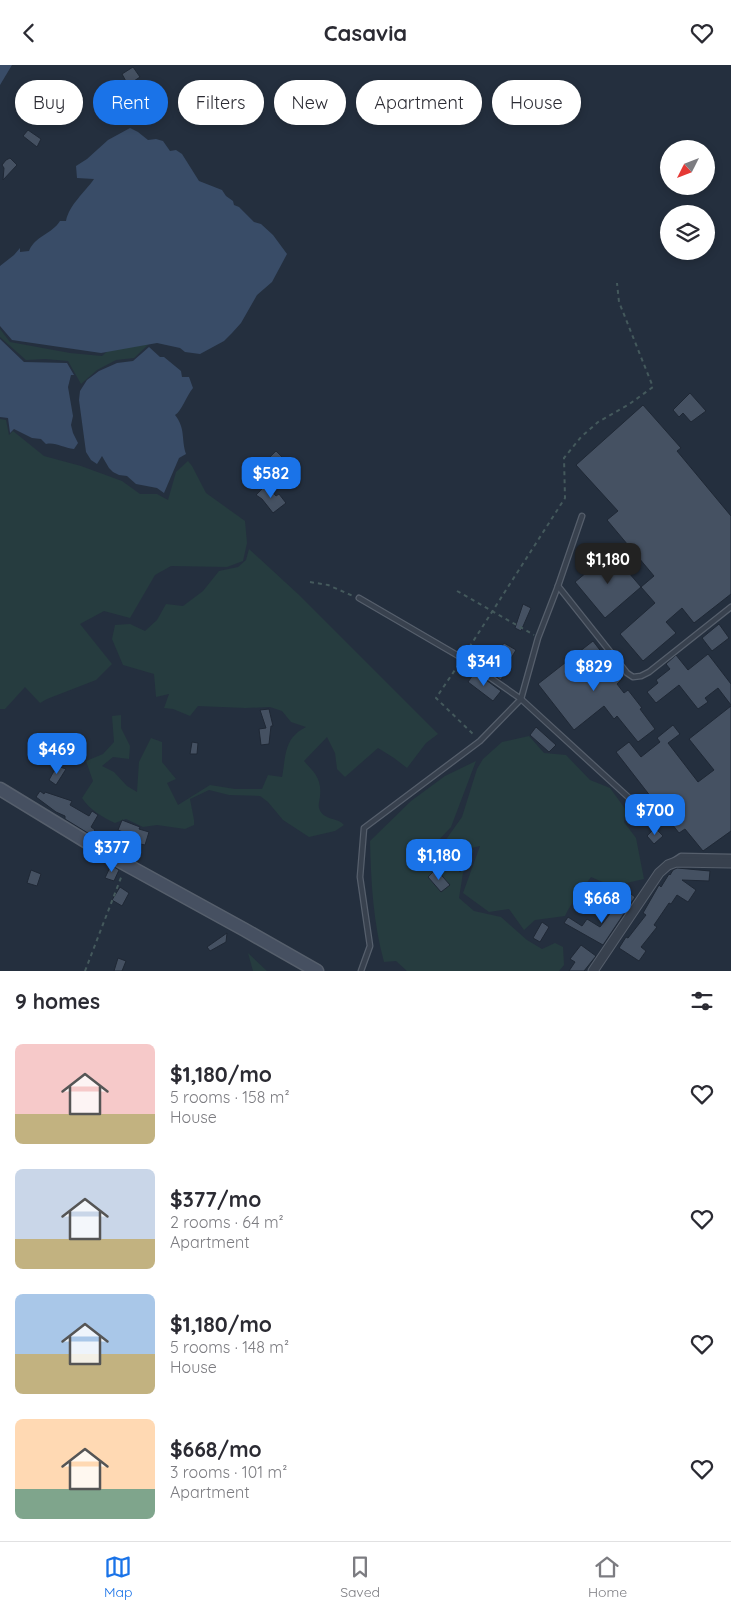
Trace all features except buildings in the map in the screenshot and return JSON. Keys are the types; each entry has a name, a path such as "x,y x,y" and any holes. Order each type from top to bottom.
{"street":[{"path":"0,789 126,864 317,971"},
{"path":"593,971 659,873 676,862 731,863"}],"lane":[{"path":"361,971 370,946 360,877 364,828 480,741 521,699 538,638 582,515"},
{"path":"558,586 605,647 627,673 633,677 649,672 731,607"},
{"path":"359,598 462,658 521,699 639,807"},
{"path":"673,864 681,856 731,857"}],"path":[{"path":"480,741 436,698 565,498 564,458 581,437 598,422 628,405 653,387 619,302 617,283"},
{"path":"310,582 328,585 359,598"},
{"path":"457,591 538,638"},
{"path":"86,971 126,864"}],"green space":[{"path":"0,329 10,342 70,353 102,356 111,348 150,343 134,358 116,360 97,370 81,384 68,361 26,360 0,337"},
{"path":"0,419 6,420 9,435 13,431 44,456 81,466 122,481 140,494 157,494 168,500 176,472 188,461 206,493 245,521 247,543 243,561 227,567 171,566 155,575 130,618 104,611 80,624 112,664 96,680 40,703 25,687 5,709 0,709"},
{"path":"249,549 298,594 438,734 426,743 407,768 378,748 345,777 337,769 335,753 327,737 304,761 314,772 320,785 319,806 321,812 344,825 335,831 309,837 283,820 268,802 260,796 229,795 209,790 190,799 194,825 185,829 157,825 143,827 126,819 115,823 105,818 93,810 82,798 93,781 86,761 103,754 114,742 112,716 121,715 121,728 130,746 129,759 113,757 102,766 114,772 127,786 137,792 139,762 151,738 162,742 162,762 176,779 167,783 178,805 210,785 235,789 262,789 268,775 282,777 289,743 297,733 306,727 291,722 282,711 270,707 198,706 190,716 173,709 164,708 169,694 156,697 154,674 123,665 112,639 115,625 130,624 145,631 157,620 166,604 183,606 203,591 219,571 238,567 246,560"},
{"path":"529,736 544,753 566,755 590,780 610,788 626,810 624,822 636,838 644,879 622,884 621,892 611,901 600,917 586,911 605,883 591,877 565,916 535,920 524,930 509,909 489,912 463,893 480,846 454,852 440,848 462,817 477,769 483,759 502,742"},
{"path":"476,761 451,827 437,842 439,851 457,855 474,850 463,873 459,898 474,911 501,917 527,940 542,949 555,943 563,947 564,965 559,971 407,971 396,961 384,962 373,902 370,841 411,801 445,776"},
{"path":"248,953 267,971 253,971"}],"water":[{"path":"0,65 12,65 0,85"},
{"path":"130,128 148,140 156,139 163,141 170,151 176,150 182,154 199,181 222,190 233,201 234,205 273,235 287,254 272,282 257,295 241,323 224,341 200,354 185,352 180,348 157,343 101,353 12,340 0,326 0,266 20,248 20,252 29,251 39,238 53,229 60,221 66,221 74,204 94,179 77,178 76,166 87,159 108,140"},
{"path":"0,339 24,362 67,363 74,375 71,375 68,387 73,416 71,425 78,443 74,449 46,444 41,439 32,438 14,429 10,433 8,418 0,417"},
{"path":"149,347 181,371 182,377 189,377 193,388 180,411 175,415 181,425 186,454 179,458 164,493 157,488 136,484 127,476 113,472 102,456 97,464 91,460 86,452 79,400 80,391 87,380 99,371 117,363 133,361"}]}
